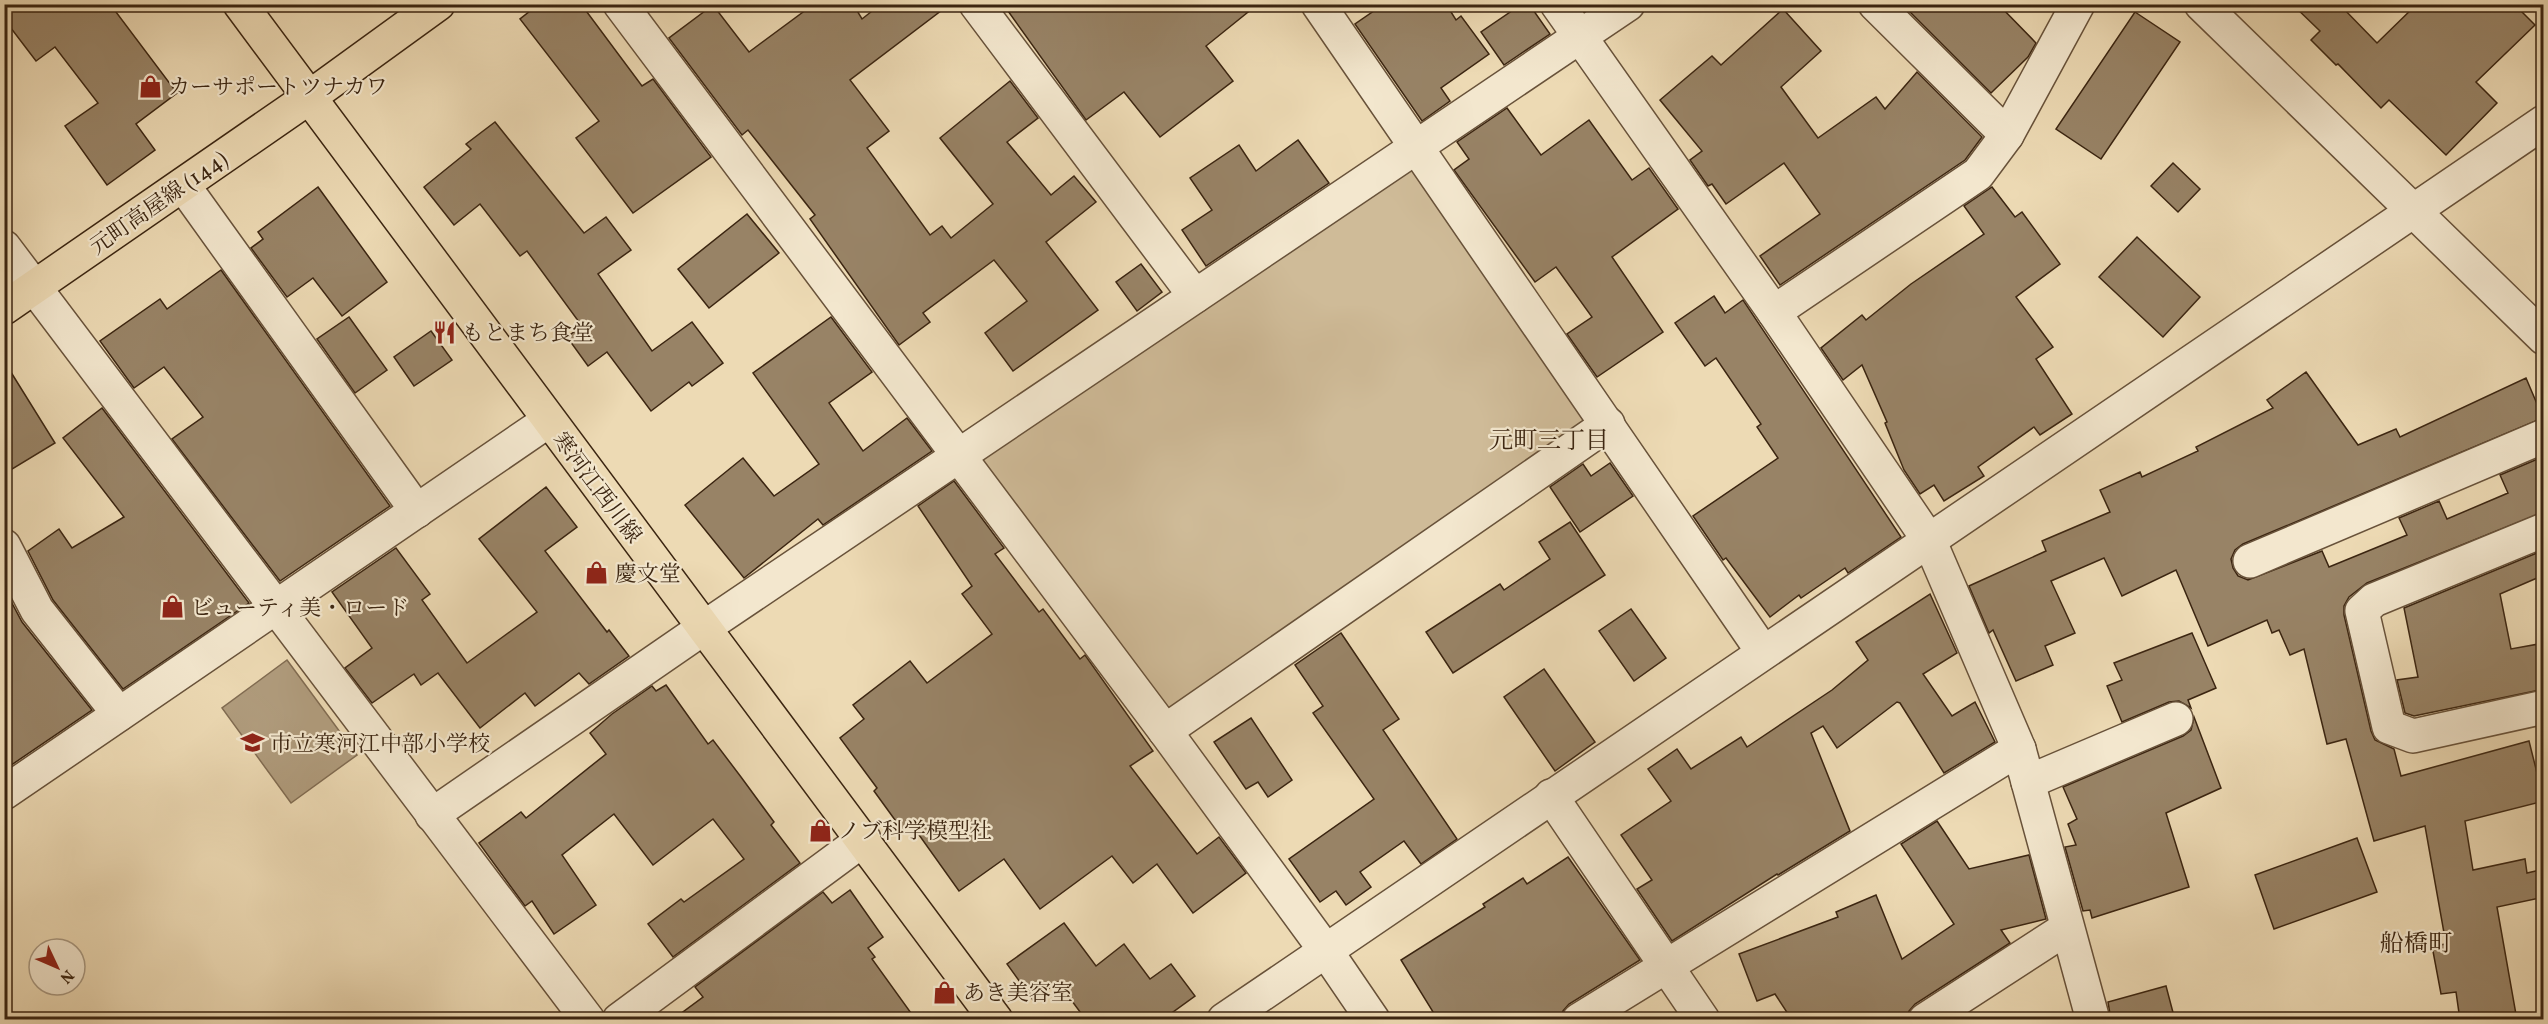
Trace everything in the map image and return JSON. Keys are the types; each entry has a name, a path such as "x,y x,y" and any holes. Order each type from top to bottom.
{"main road":[{"name":"寒河江西川線","path":"240,4 311,96 548,421 864,839 996,1020"},
{"name":"元町高屋線 (144)","path":"4,308 311,96 438,4"}],"street":[{"path":"620,4 1165,731 1326,951 1373,1020"},
{"path":"976,4 1195,296"},
{"path":"1318,4 1763,652"},
{"path":"1557,4 1774,312 1930,542 2019,749 2093,1020"},
{"path":"432,815 705,627 1416,146 1580,39 1628,4"},
{"path":"1875,4 2007,135"},
{"path":"1774,312 1978,174 2007,135 2078,4"},
{"path":"2201,4 2544,338"},
{"path":"1224,1020 1763,652 1930,542 2544,122"},
{"path":"183,185 417,511"},
{"path":"4,247 588,1020"},
{"path":"4,793 548,421"},
{"path":"1165,731 1608,424"},
{"path":"2250,561 2544,436"},
{"path":"2544,530 2374,600 2362,611 2389,726 2413,736 2544,707"},
{"path":"4,546 37,610 119,714"},
{"path":"2028,782 2176,719"},
{"path":"1579,1020 2019,749"},
{"path":"1551,796 1703,1020"},
{"path":"619,1020 864,839"},
{"path":"1925,1020 2067,928"}],"shaded area":[{"path":"1416,146 1608,424 1165,731 958,457"},
{"path":"287,660 357,755 291,803 222,708"}],"building":[{"path":"4,4 110,4 177,93 136,124 155,150 107,185 65,126 98,103 55,47 36,61 4,19"},
{"path":"539,4 581,4 642,86 653,79 711,157 633,213 576,138 599,121 520,19"},
{"path":"814,4 853,4 862,19 881,4 950,4 850,80 889,131 867,148 930,235 942,226 951,238 993,204 940,138 1010,81 1038,118 1007,142 1051,195 1074,176 1096,202 1046,242 1098,310 1013,371 985,333 1027,301 994,260 923,313 930,322 899,345 810,219 815,215 748,130 742,135 669,38 713,5 749,52"},
{"path":"1003,4 1258,4 1206,46 1233,81 1160,137 1124,92 1086,120"},
{"path":"1384,4 1446,4 1456,20 1461,16 1489,54 1441,88 1450,101 1422,121 1355,24"},
{"path":"1522,4 1529,4 1550,34 1504,65 1481,32"},
{"path":"1902,4 1998,4 2036,43 2028,57 1991,93"},
{"path":"2292,4 2339,4 2377,43 2417,4 2514,4 2535,25 2476,82 2497,103 2446,155 2389,100 2381,108 2338,64 2336,65 2311,40 2320,31"},
{"path":"1783,9 1821,51 1781,87 1818,138 1876,97 1885,109 1917,72 1982,137 1965,160 1780,285 1760,256 1820,214 1784,163 1726,204 1712,184 1708,186 1690,160 1702,151 1660,100 1712,56 1721,65"},
{"path":"2135,12 2180,42 2101,159 2056,129"},
{"path":"1507,108 1541,155 1589,120 1632,180 1649,168 1678,209 1612,257 1663,332 1597,377 1567,334 1592,317 1556,267 1535,282 1454,170 1469,159 1457,142"},
{"path":"495,122 584,233 606,217 631,250 598,274 652,351 692,322 723,363 692,386 689,382 651,411 607,352 588,366 567,337 582,326 527,251 520,256 480,204 454,225 424,187 471,149 466,144"},
{"path":"1298,140 1329,183 1206,266 1182,230 1212,210 1190,178 1239,145 1256,171"},
{"path":"2173,163 2200,189 2178,212 2151,186"},
{"path":"318,187 387,282 342,316 313,278 287,297 251,248 263,239 258,232"},
{"path":"1992,187 2015,217 2022,212 2060,264 2016,297 2053,347 2036,359 2072,414 2040,435 2034,427 1978,467 1984,476 1944,501 1934,485 1920,494 1904,470 1885,423 1887,422 1862,365 1843,380 1821,348 1862,315 1866,320 1911,284 1984,234 1964,206"},
{"path":"747,214 779,253 709,308 678,269"},
{"path":"2137,237 2200,297 2163,337 2099,277"},
{"path":"1141,264 1162,292 1137,311 1116,282"},
{"path":"221,270 390,506 280,581 172,439 203,417 164,367 134,388 100,341 160,299 167,309"},
{"path":"1714,296 1725,313 1743,300 1901,537 1848,573 1845,568 1801,598 1799,595 1770,617 1726,558 1723,560 1693,516 1778,458 1757,427 1761,424 1716,358 1705,366 1675,323"},
{"path":"349,317 387,370 355,393 317,339"},
{"path":"831,317 872,372 829,403 863,451 907,418 932,451 823,525 818,519 744,578 685,505 743,458 774,496 819,464 753,373"},
{"path":"431,331 452,360 414,386 394,357"},
{"path":"4,361 55,443 4,474"},
{"path":"2306,372 2358,445 2396,429 2400,437 2526,378 2543,418 2243,544 2235,550 2231,559 2238,576 2248,580 2322,551 2329,567 2407,535 2399,518 2439,501 2447,519 2508,493 2500,475 2540,458 2544,466 2544,512 2367,583 2349,597 2344,606 2344,615 2371,731 2375,740 2394,749 2401,776 2529,741 2544,801 2465,821 2473,870 2525,859 2527,873 2544,869 2544,897 2497,907 2517,1020 2460,1020 2456,992 2441,994 2432,946 2446,944 2425,826 2374,841 2346,739 2327,744 2304,649 2290,655 2279,630 2272,633 2267,620 2208,646 2176,570 2122,596 2104,558 2051,581 2075,633 2045,646 2053,665 2016,681 1993,630 1989,633 1969,586 2046,551 2042,541 2110,512 2100,490 2140,472 2142,477 2198,451 2196,447 2273,408 2267,400"},
{"path":"102,408 249,603 123,689 53,600 28,551 59,529 72,548 124,517 63,438"},
{"path":"1610,463 1633,496 1580,532 1550,487 1583,464 1591,476"},
{"path":"954,481 1004,548 995,554 1039,612 1043,609 1080,659 1085,655 1153,751 1130,766 1197,854 1219,837 1246,873 1193,913 1157,864 1133,883 1112,856 1040,909 1004,859 959,891 912,825 903,831 874,791 877,788 840,738 864,719 853,705 910,661 927,683 992,634 962,594 972,586 918,506"},
{"path":"546,487 577,527 545,551 607,632 609,630 629,656 589,684 579,673 535,706 525,693 480,728 438,673 421,685 414,674 372,703 345,668 372,648 332,592 396,548 430,594 422,600 467,663 537,612 479,539"},
{"path":"1570,522 1605,575 1453,673 1426,632 1500,584 1504,590 1550,559 1539,542"},
{"path":"2544,550 2544,575 2500,594 2511,649 2544,643 2544,689 2414,716 2405,713 2397,680 2418,677 2404,608"},
{"path":"4,588 22,622 92,710 4,770"},
{"path":"1930,594 1957,653 1923,674 1952,716 1975,702 1995,742 1944,773 1900,703 1897,702 1837,748 1823,726 1811,733 1850,831 1672,941 1637,889 1652,880 1621,835 1671,801 1648,769 1677,749 1691,769 1741,737 1747,747 1832,690 1868,660 1856,642"},
{"path":"1631,609 1666,658 1634,681 1599,631"},
{"path":"1341,633 1399,719 1383,730 1457,839 1421,864 1404,841 1360,872 1371,887 1346,905 1336,891 1320,902 1289,859 1374,799 1313,713 1323,706 1295,665"},
{"path":"2192,633 2216,688 2188,700 2191,708 2179,701 2169,702 2122,722 2107,686 2122,680 2114,663"},
{"path":"1544,669 1595,742 1555,771 1504,697"},
{"path":"666,685 708,744 713,740 741,777 774,822 771,825 800,863 673,957 648,924 681,899 684,902 744,859 713,819 653,865 614,814 562,855 596,905 554,934 532,901 525,906 479,843 521,812 526,818 606,754 590,733 612,714 652,686 656,691"},
{"path":"2194,717 2221,788 2166,813 2189,887 2092,918 2090,910 2083,911 2065,847 2076,845 2068,824 2077,819 2063,787 2183,736 2191,730"},
{"path":"1251,718 1292,780 1268,797 1258,782 1246,789 1214,742"},
{"path":"1937,821 1969,869 2029,855 2046,919 2001,930 2010,943 1915,1004 1909,1011 1907,1020 1792,1020 1775,994 1757,1001 1739,954 1838,917 1836,912 1876,895 1902,959 1954,924 1901,844"},
{"path":"2357,838 2377,892 2274,929 2255,875"},
{"path":"1568,857 1640,960 1569,1004 1560,1020 1438,1020 1401,960 1485,907 1483,904 1523,878 1527,884"},
{"path":"850,890 883,937 868,948 875,957 872,959 916,1020 672,1020 703,997 695,987 823,892 832,903"},
{"path":"1064,923 1096,966 1124,944 1150,979 1171,964 1195,996 1162,1020 1086,1020 1058,982 1033,1000 1007,964"},
{"path":"2166,986 2175,1020 2111,1020 2108,1002"}],"place":[{"name":"カーサポートツナカワ","path":"150,86"},
{"name":"もとまち食堂","path":"444,332"},
{"name":"慶文堂","path":"597,573"},
{"name":"ビューティ美・ロード","path":"173,607"},
{"name":"市立寒河江中部小学校","path":"252,743"},
{"name":"ノブ科学模型社","path":"820,830"},
{"name":"あき美容室","path":"945,992"}],"district":[{"name":"元町三丁目","path":"1549,440"},
{"name":"船橋町","path":"2416,943"}]}
